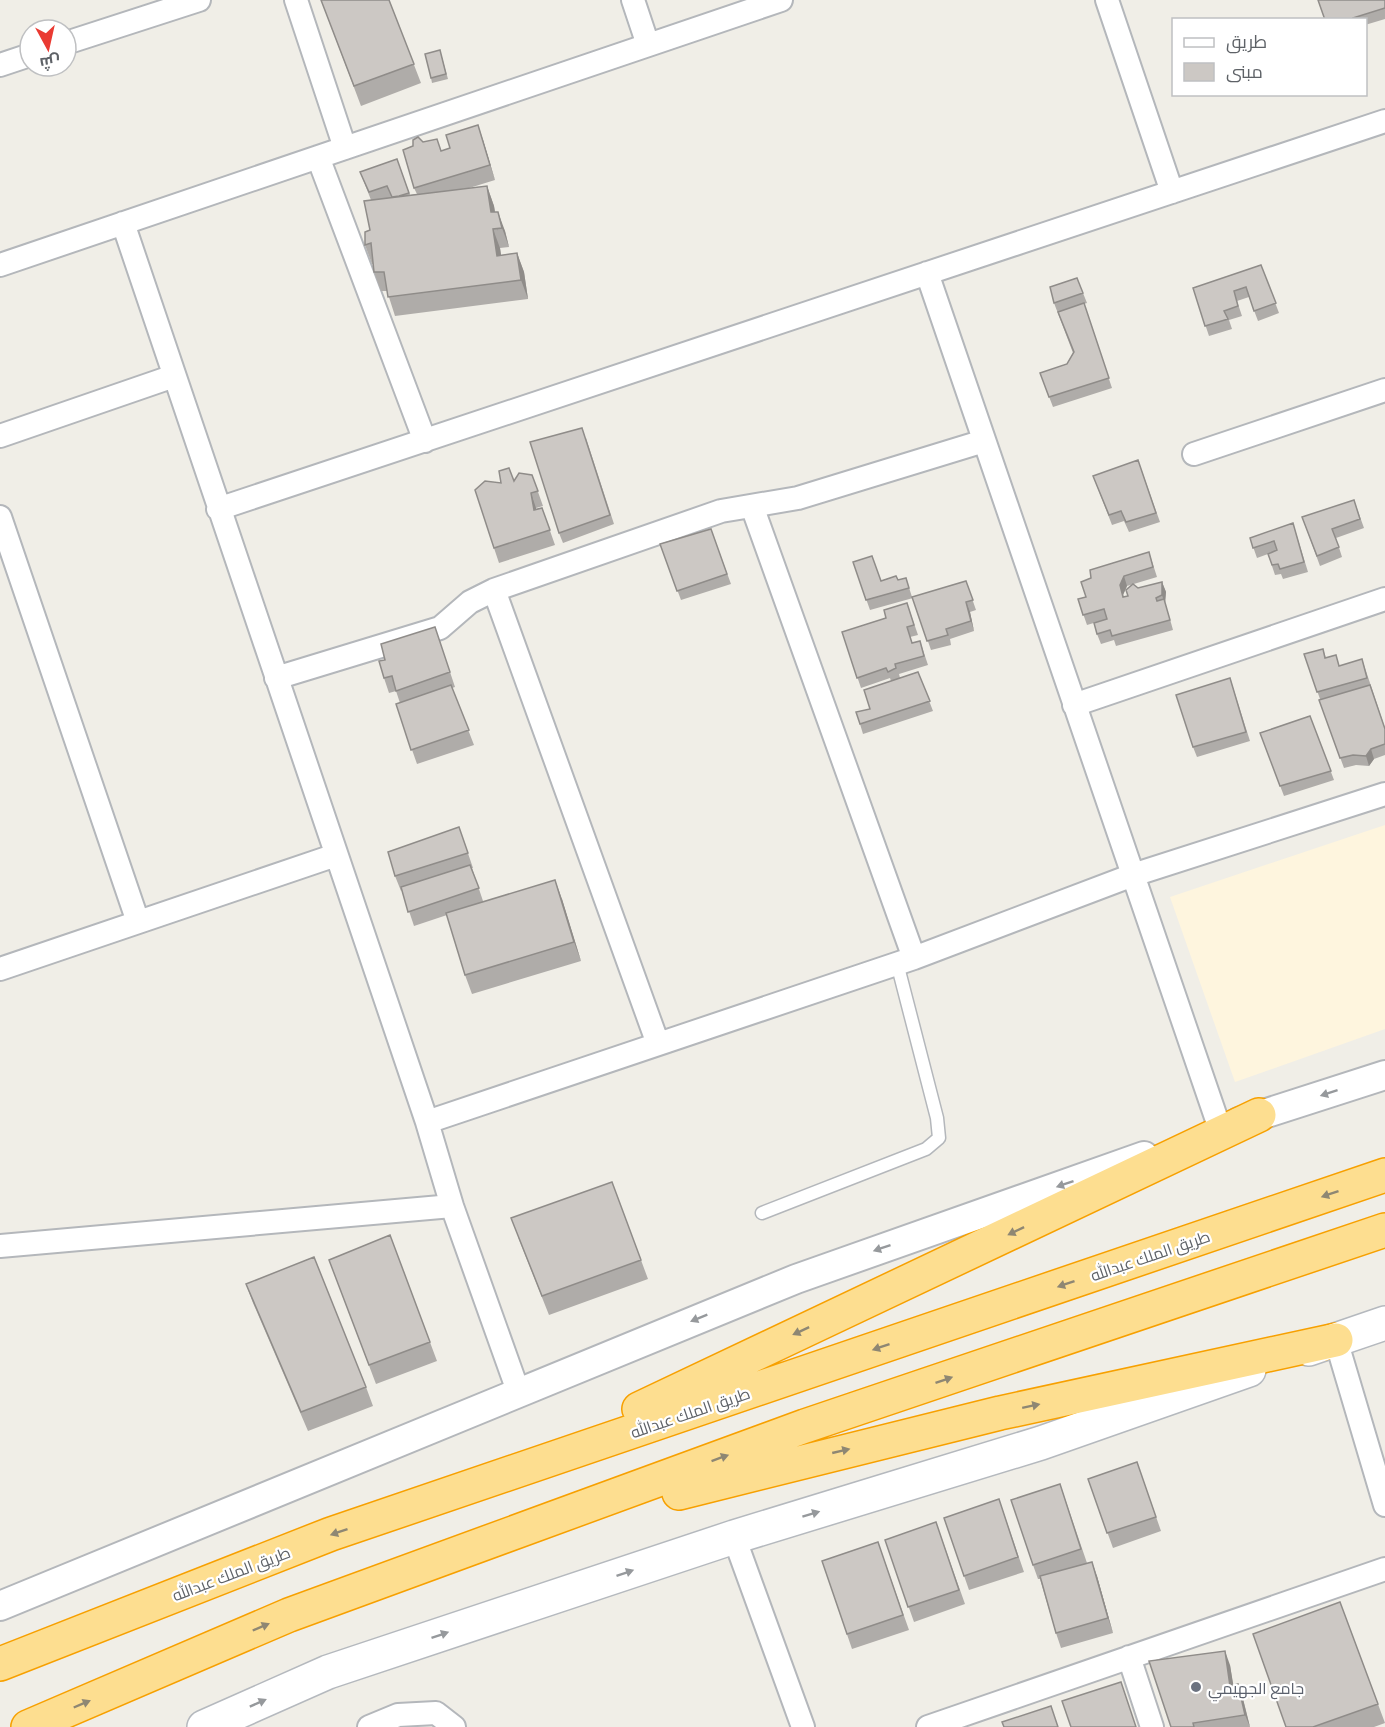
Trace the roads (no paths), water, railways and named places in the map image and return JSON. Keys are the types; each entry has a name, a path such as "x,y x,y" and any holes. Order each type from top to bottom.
{"highway":[{"path":"379,1518 675,1394 1258,1115"},
{"name":"طريق الملك عبدالله","path":"0,1664 379,1518 1385,1175"},
{"path":"28,1727 289,1615 805,1426 1385,1230"},
{"path":"460,1553 771,1468 1000,1413 1336,1340"}],"main road":[{"path":"204,1727 328,1672 734,1537 1041,1443 1385,1323"}],"street":[{"path":"78,38 141,9 199,0"},
{"path":"296,0 345,148"},
{"path":"633,0 648,45"},
{"path":"0,265 781,0"},
{"path":"1107,0 1172,192"},
{"path":"0,65 18,59"},
{"path":"218,509 1385,121"},
{"path":"318,157 424,441"},
{"path":"123,223 427,1122 452,1206 518,1391"},
{"path":"927,273 1220,1129"},
{"path":"0,436 174,376"},
{"path":"1194,454 1385,390"},
{"path":"276,678 440,628 470,602 494,590 721,511 798,498 984,441"},
{"path":"752,506 906,961"},
{"path":"0,517 138,922"},
{"path":"494,590 658,1044"},
{"path":"1074,705 1385,599"},
{"path":"427,1122 906,961 1133,875 1385,794"},
{"path":"0,969 336,855"},
{"path":"0,1606 518,1391 796,1279 1258,1115 1385,1075"},
{"path":"0,1246 452,1206"},
{"path":"1336,1340 1385,1505"},
{"path":"734,1537 803,1727"},
{"path":"928,1727 1385,1569"},
{"path":"1130,1657 1152,1727"},
{"path":"369,1727 398,1715 436,1713 454,1727"}],"lane":[{"path":"762,1213 926,1149 939,1138 938,1119 906,961"}],"place":[{"name":"جامع الجهيمي","path":"1196,1687"}]}
